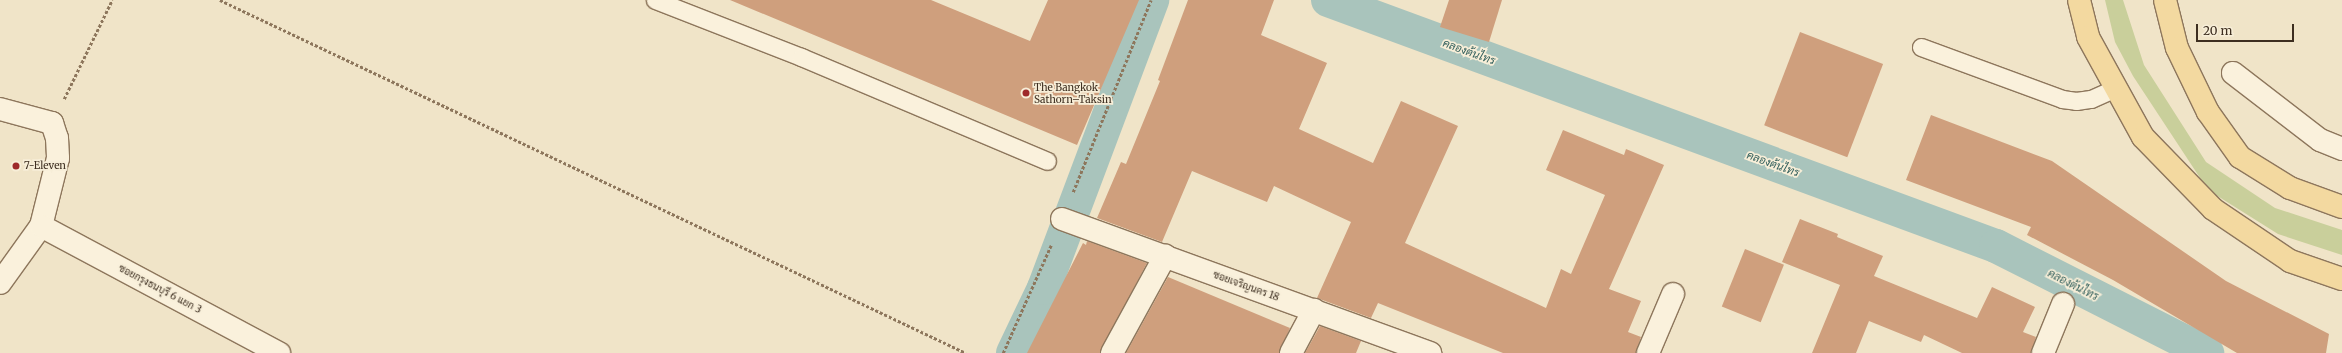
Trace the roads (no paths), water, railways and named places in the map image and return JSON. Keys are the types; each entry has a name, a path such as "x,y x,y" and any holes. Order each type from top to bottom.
{"main road":[{"path":"2079,0 2088,38 2143,137 2214,209 2290,261 2342,279"},
{"path":"2165,0 2176,48 2208,112 2240,158 2290,188 2342,207"}],"street":[{"path":"2233,73 2320,140 2342,149"},
{"path":"0,109 52,123 57,138 58,158 41,226 0,283"},
{"name":"ซอยเจริญนคร 18","path":"1062,219 1430,353"},
{"name":"ซอยกรุงธนบุรี 6 แยก 3","path":"41,226 279,353"},
{"path":"1112,353 1165,256"},
{"path":"1648,353 1674,294"},
{"path":"2043,353 2063,304"},
{"path":"1291,353 1314,310"}],"lane":[{"path":"655,0 801,57 1047,161"},
{"path":"1921,47 2062,99 2076,101 2091,99 2116,88"}],"waterway":[{"path":"1013,353 1044,288 1152,0"},
{"name":"คลองต้นไทร","path":"1328,0 1996,246 2207,353"}],"place":[{"name":"The Bangkok Sathorn–Taksin","path":"1026,93"},
{"name":"7-Eleven","path":"16,166"}]}
